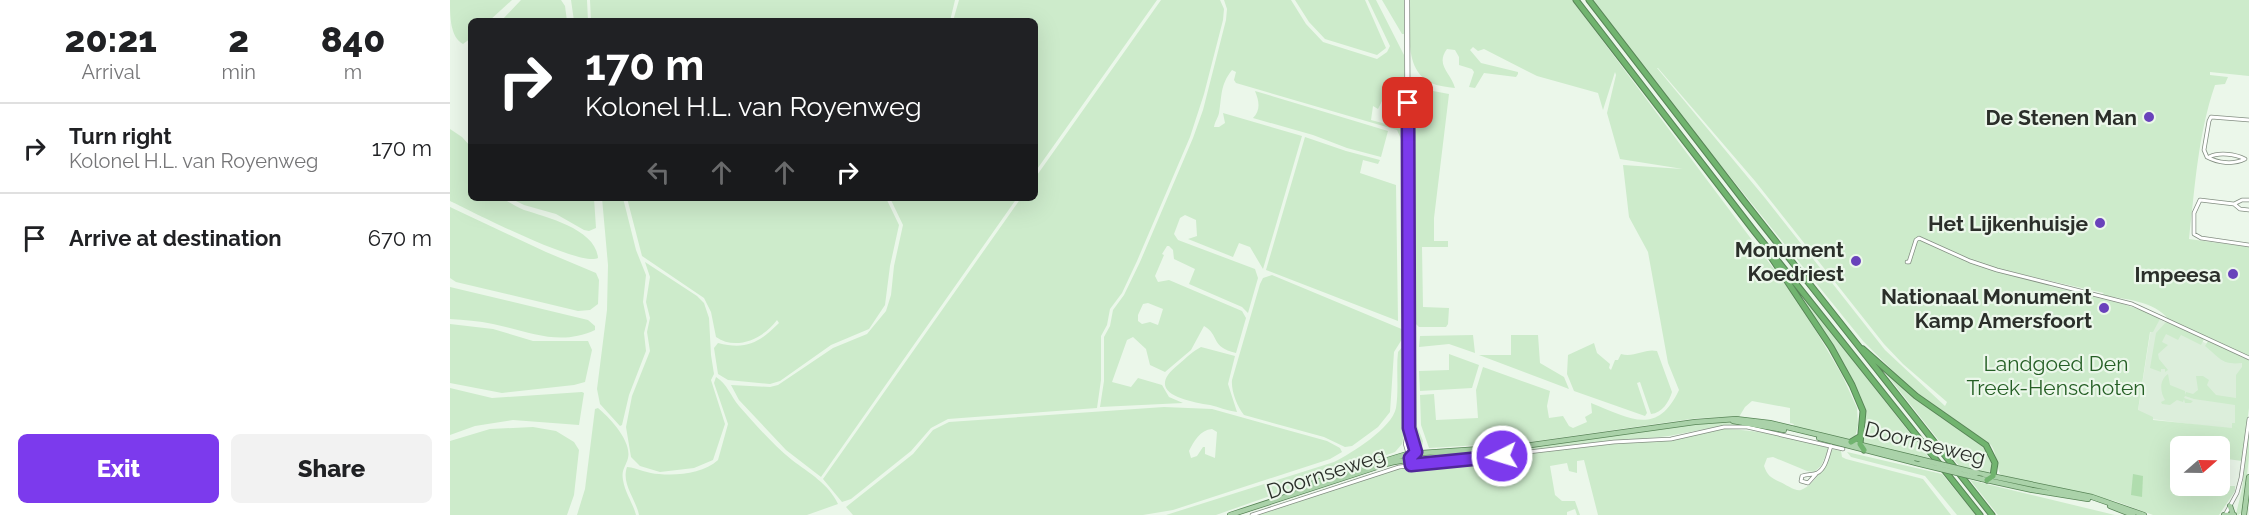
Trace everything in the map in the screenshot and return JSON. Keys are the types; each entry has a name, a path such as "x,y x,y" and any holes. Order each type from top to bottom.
{"highway":[{"path":"1576,0 1754,231 1980,515"},
{"path":"1589,0 1854,342 1992,515"},
{"path":"1754,231 1817,324 1852,385 1863,411 1860,444 1864,450"},
{"path":"1854,342 1916,396 1986,445 1993,454 1995,463 1987,478"},
{"path":"1851,442 1861,436"}],"main road":[{"name":"Doornseweg","path":"1416,452 1468,450 1576,440 1695,422 1753,419 1977,473 1987,478 2032,490 2092,500 2133,515"},
{"name":"Doornseweg","path":"1695,422 1735,421 1769,426 1920,464 2092,497 2144,515"},
{"name":"Doornseweg","path":"1230,515 1408,456 1457,454 1468,450"},
{"path":"2244,515 2249,477"},
{"path":"2225,515 2233,515 2230,506"}],"street":[{"path":"1407,0 1409,428 1406,444 1408,456 1416,452 1409,428"},
{"path":"2247,159 2236,162 2213,160 2207,157 2204,150 2211,117 2249,120"},
{"path":"2209,157 2213,154 2227,154 2247,159"},
{"path":"2249,210 2240,209 2234,204 2200,200 2194,213 2194,234 2201,238 2249,244"},
{"path":"2234,204 2238,201 2249,200"},
{"path":"1907,261 1909,262 1916,240 1919,238 1970,261 1997,270 2132,304 2249,358"},
{"path":"2225,515 2241,478 2249,419"},
{"name":"Doornseweg","path":"1252,515 1392,469 1411,465 1614,442 1671,439 1736,426 1843,449"},
{"path":"1816,474 1802,476 1801,481 1808,483 1825,464 1831,446"},
{"name":"Doornseweg","path":"1408,456 1411,465"}],"shaded area":[{"path":"2153,316 2244,363 2235,430 2137,417"},
{"path":"2133,474 2143,476 2142,497 2131,495"}],"green space":[{"path":"450,0 512,0 492,18 468,18 468,40 463,44 455,36"},
{"path":"521,0 561,0 565,6 567,18 504,18"},
{"path":"571,0 587,0 588,18 574,18"},
{"path":"590,0 955,0 951,18 591,18"},
{"path":"959,0 1157,0 1038,168 1038,18 954,18"},
{"path":"1161,0 1220,0 1224,9 1223,20 1204,94 1190,137 1137,261 1122,293 1110,309 1107,325 1101,336 1101,380 1097,408 948,419 931,428 911,451 851,499 842,502 823,479 1019,201 1038,201 1038,174"},
{"path":"1224,0 1291,0 1306,24 1323,42 1377,59 1387,52 1390,46 1368,0 1376,0 1404,55 1405,79 1385,81 1383,99 1378,109 1373,106 1371,120 1405,129 1404,324 1401,311 1401,139 1397,130 1236,83 1234,80 1236,72 1232,70 1223,86 1219,113 1214,127 1225,123 1223,113 1302,136 1263,269 1250,247 1239,243 1233,257 1188,239 1197,236 1196,220 1185,215 1180,218 1174,234 1178,240 1255,269 1258,278 1248,313 1242,307 1189,284 1195,269 1174,259 1173,250 1169,246 1162,254 1164,255 1155,276 1158,282 1169,280 1242,311 1246,318 1236,353 1222,348 1209,329 1204,326 1191,350 1165,372 1150,365 1146,349 1133,337 1127,340 1112,382 1131,387 1138,378 1162,385 1169,397 1183,403 1100,407 1104,381 1104,337 1110,326 1113,310 1124,295 1140,262 1193,138 1203,110 1227,9","holes":["1148,303 1163,309 1158,325 1150,322 1142,324 1138,321 1143,304"]},
{"path":"1295,0 1365,0 1386,48 1377,55 1325,39 1309,22"},
{"path":"1382,0 1404,0 1404,34 1402,34"},
{"path":"1410,0 1572,0 1800,304 1842,375 1857,408 1858,425 1854,441 1793,426 1794,424 1790,423 1790,408 1752,401 1739,417 1698,418 1530,442 1429,448 1421,425 1420,395 1434,394 1436,420 1478,418 1476,390 1483,367 1550,391 1547,406 1549,418 1563,416 1573,428 1587,422 1585,417 1592,413 1591,403 1641,420 1652,419 1670,405 1679,390 1668,363 1648,252 1629,217 1623,165 1683,169 1620,159 1607,113 1615,72 1603,110 1598,93 1537,76 1484,49 1478,51 1473,47 1470,50 1481,63 1518,72 1518,74 1516,77 1484,73 1475,88 1469,87 1474,72 1472,69 1459,65 1459,57 1455,50 1447,49 1443,64 1455,88 1431,83 1422,77 1412,58 1409,34"},
{"name":"Landgoed Den Treek-Henschoten","path":"1593,0 2249,0 2249,76 2210,72 2210,75 2228,77 2225,84 2215,85 2209,104 2198,161 2189,239 2249,247 2249,356 2168,319 2155,308 2147,305 1994,268 2050,284 2049,286 2123,304 2153,314 2160,319 2153,332 2150,332 2138,410 2153,417 2153,420 2232,428 2232,423 2235,423 2235,405 2185,396 2184,398 2193,401 2185,403 2184,399 2183,402 2177,400 2170,405 2162,404 2161,402 2165,400 2161,390 2162,383 2168,374 2170,385 2185,391 2185,395 2186,392 2193,394 2198,390 2196,376 2203,376 2209,380 2207,385 2216,395 2236,398 2236,375 2242,363 2226,362 2205,346 2208,341 2249,360 2249,408 2242,461 2230,459 2230,436 2170,436 2170,496 2230,496 2230,486 2235,486 2235,491 2219,515 2153,515 2115,501 2002,477 1991,445 1910,388 1863,341 1702,142","holes":["1657,68 1755,181 1884,344 1903,364 1947,402 1945,406 1885,350 1765,198"]},
{"path":"1255,91 1388,131 1381,157 1253,118 1258,105"},
{"path":"1433,91 1449,94 1434,218 1434,241 1448,241 1448,247 1422,247 1423,307 1449,308 1446,327 1419,327 1413,321 1411,107 1417,96"},
{"path":"450,129 468,144 468,201 508,201 524,210 557,221 589,239 598,258 587,259 549,247 450,201"},
{"path":"1305,137 1380,160 1378,164 1363,160 1360,173 1396,185 1398,321 1266,270"},
{"path":"516,201 594,201 596,228 589,231 584,230 556,214"},
{"path":"602,201 624,201 636,250 646,275 643,302 647,321 644,333 646,351 620,426 600,404 597,389 607,310 608,265"},
{"path":"628,201 887,201 899,225 885,305 869,329 831,345 780,381 770,384 728,380 718,374 714,348 718,343 737,346 758,340 779,323 777,320 764,333 749,341 732,343 724,341 716,337 711,312 704,298 642,256"},
{"path":"891,201 1015,201 821,477 786,450 739,400 731,385 770,387 778,385 833,348 867,334 886,311 891,295 894,266 903,225"},
{"path":"450,207 596,273 599,280 598,304 590,310 578,311 456,282 450,278"},
{"path":"645,262 697,296 704,303 709,318 714,374 711,380 725,424 713,460 694,468 660,472 640,466 631,457 626,427 632,396 650,351 647,332 650,318 646,302 650,277"},
{"path":"1272,275 1404,330 1404,336 1394,352 1390,412 1378,427 1352,446 1345,447 1324,437 1244,415 1237,403 1232,389 1232,380 1260,284 1263,278"},
{"path":"450,287 588,320 595,326 595,330 582,335 556,337 488,323 450,319"},
{"path":"1797,289 1931,460 1861,443 1865,418 1833,347"},
{"path":"2166,322 2204,339 2201,345 2181,335 2178,340 2166,334 2162,342 2168,345 2158,354 2159,359 2168,370 2165,372 2165,369 2161,369 2161,372 2150,368 2156,333"},
{"path":"450,324 493,329 533,341 588,341 592,350 585,382 502,393 450,383"},
{"path":"1473,335 1475,353 1449,344 1419,347 1420,336"},
{"path":"1511,335 1538,335 1540,363 1564,377 1569,389 1479,355 1511,355"},
{"path":"1594,343 1597,353 1610,364 1611,370 1615,360 1618,360 1621,354 1657,351 1672,392 1669,400 1658,412 1651,414 1640,382 1637,383 1647,413 1645,416 1574,391 1567,374 1568,355"},
{"path":"1404,345 1405,431 1402,444 1395,452 1216,515 1166,515 1334,462 1351,453 1379,432 1393,416 1397,401 1398,352"},
{"path":"1201,347 1235,356 1228,384 1237,412 1180,398 1166,389 1165,382 1169,374"},
{"path":"1449,354 1479,365 1472,388 1420,391 1419,371 1449,370"},
{"path":"1412,364 1416,364 1417,426 1423,441 1422,447 1417,443 1413,432"},
{"path":"1883,370 1940,417 1986,447 1993,464 1991,471 1987,473 1959,466"},
{"path":"716,377 764,434 824,485 838,504 807,515 639,515 627,485 627,467 655,474 682,474 706,468 718,460 728,424 714,383"},
{"path":"450,388 492,398 582,392 584,393 579,425 513,420 475,426 450,435"},
{"path":"1164,407 1212,409 1327,441 1340,448 1342,452 1330,459 1173,510 1143,515 853,515 846,507 913,454 933,430 949,422","holes":["1212,429 1217,432 1215,458 1205,454 1205,447 1197,456 1191,458 1189,451 1198,437 1204,431"]},
{"path":"598,408 613,423 627,444 628,458 623,471 623,480 636,515 577,515 585,489 595,409"},
{"path":"1730,422 1764,426 1726,425 1669,436 1428,461 1428,458 1704,423"},
{"path":"533,427 556,431 574,442 579,450 574,495 567,515 450,515 450,441 490,429"},
{"path":"1725,429 1777,435 1829,448 1821,466 1814,472 1773,457 1767,458 1764,466 1768,474 1793,489 1801,490 1816,478 1832,449 1841,451 1842,457 1846,459 1923,479 1951,515 1598,515 1584,460 1577,461 1577,473 1569,471 1567,463 1550,466 1555,495 1562,501 1575,501 1580,515 1577,515 1575,509 1567,512 1567,515 1258,515 1396,469 1625,442 1657,441"},
{"path":"2249,430 2249,457 2243,512 2238,515 2236,514 2242,489"},
{"path":"1847,452 1942,474 1976,515 1957,515 1925,476 1851,457"},
{"path":"1970,480 2115,515 1998,515"}],"place":[{"name":"De Stenen Man","path":"2149,117"},
{"name":"Het Lijkenhuisje","path":"2100,223"},
{"name":"Monument Koedriest","path":"1856,261"},
{"name":"Impeesa","path":"2233,274"},
{"name":"Nationaal Monument Kamp Amersfoort","path":"2104,308"}],"route":[{"path":"1408,103 1409,428 1416,452 1410,458 1411,465 1502,456"}]}
